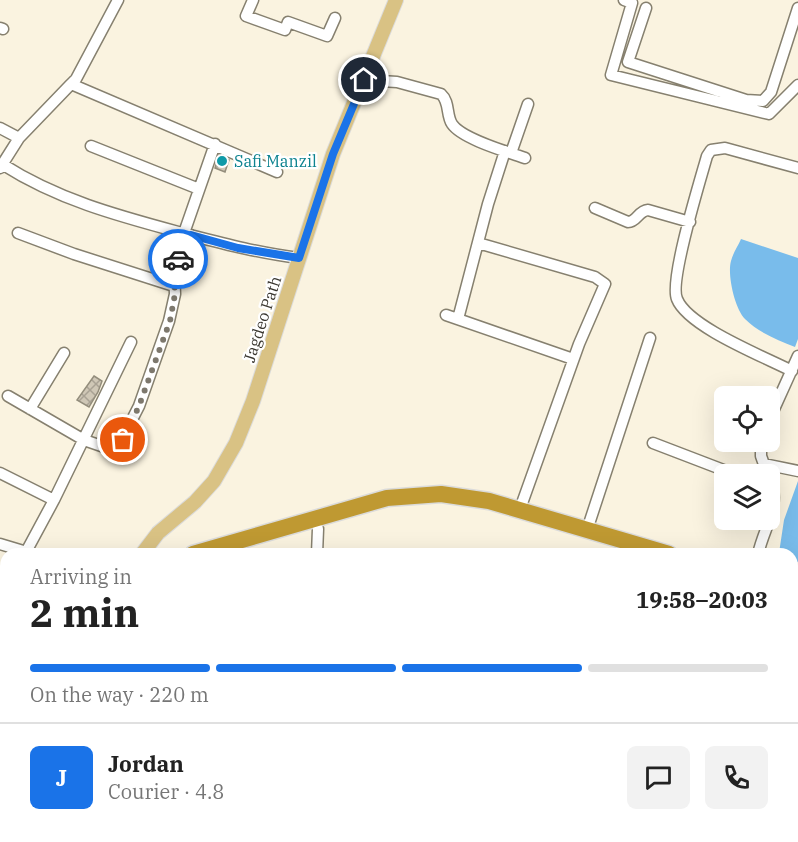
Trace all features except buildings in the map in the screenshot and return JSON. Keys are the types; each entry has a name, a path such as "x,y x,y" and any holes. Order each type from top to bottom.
{"highway":[{"path":"249,548 377,501 441,494 465,496 520,509 641,548"},
{"path":"220,548 318,529 389,509 441,505 486,511 609,548"}],"main road":[{"name":"Jagdeo Path","path":"147,548 158,533 195,502 214,481 237,443 253,401 330,163 396,0"}],"street":[{"path":"118,0 76,79 20,138 1,166 75,201 131,219 238,248 299,258"},
{"path":"253,0 246,16 285,30 288,22 327,36 335,18"},
{"path":"798,8 771,92 763,101 746,100 628,62 647,4 628,2 611,75 769,114 798,85"},
{"path":"364,80 398,82 441,94 446,99 449,117 456,128 471,138 525,158"},
{"path":"71,84 277,172"},
{"path":"458,319 488,204 528,104"},
{"path":"0,128 20,138"},
{"path":"8,396 84,440 116,451 139,406 170,321 176,264 215,144"},
{"path":"91,146 199,189"},
{"path":"792,371 709,329 691,317 677,301 674,291 707,156 714,148 739,151 798,168"},
{"path":"596,208 628,222 632,222 646,210 690,222"},
{"path":"18,233 74,254 174,286"},
{"path":"478,243 595,278 604,284 573,359 520,509"},
{"path":"446,315 573,359"},
{"path":"587,530 650,338"},
{"path":"30,548 131,342"},
{"path":"30,409 64,353"},
{"path":"780,397 798,356"},
{"path":"652,443 714,466"},
{"path":"780,472 798,471"},
{"path":"0,473 54,500"},
{"path":"317,548 318,529"},
{"path":"760,548 766,530"}],"water":[{"path":"741,239 798,258 798,339 795,347 756,328 745,319 738,308 731,283 730,267"},
{"path":"798,481 798,548 780,548 784,520"}],"way so far":[{"path":"123,440 139,406 170,321 175,294 173,279 178,259"}],"place":[{"name":"Safi Manzil","path":"222,161"}],"route":[{"path":"178,259 191,235 238,248 299,258 333,154 364,80"}]}
